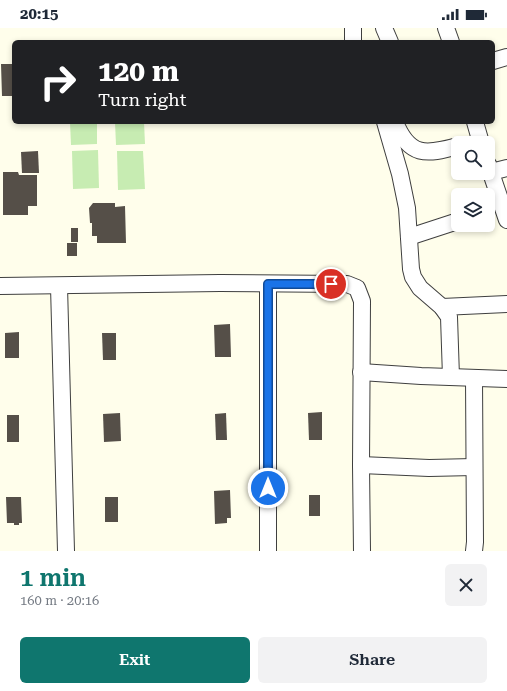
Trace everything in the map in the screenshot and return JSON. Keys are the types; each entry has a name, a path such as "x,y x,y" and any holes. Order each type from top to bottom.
{"street":[{"path":"352,40 353,28"},
{"path":"384,28 389,40"},
{"path":"446,28 450,40"},
{"path":"495,60 507,57"},
{"path":"386,124 400,174 407,208 411,269 413,277 420,288 442,307 449,317 451,377"},
{"path":"396,124 407,143 417,150 437,152 451,148"},
{"path":"475,124 476,136"},
{"path":"495,168 507,168"},
{"path":"492,180 499,212"},
{"path":"409,237 451,223"},
{"path":"0,286 220,283 347,284 357,288 362,301 362,551"},
{"path":"268,284 268,551"},
{"path":"59,286 66,551"},
{"path":"442,307 507,304"},
{"path":"361,372 474,378 507,378"},
{"path":"474,378 474,551"},
{"path":"361,465 429,468 474,467"}],"green space":[{"path":"70,124 97,124 97,144 71,145"},
{"path":"115,124 144,124 145,144 116,145"},
{"path":"98,150 99,188 73,189 72,151"},
{"path":"117,151 143,151 145,189 118,190"}],"building":[{"path":"1,64 12,64 12,96 2,96"},
{"path":"38,151 39,173 22,173 21,152"},
{"path":"3,172 18,172 19,175 37,175 37,206 28,206 28,215 3,215"},
{"path":"93,203 115,203 115,207 125,206 126,243 97,243 97,236 92,236 92,223 90,223 89,208"},
{"path":"71,228 78,228 78,242 71,242"},
{"path":"67,243 77,243 77,256 67,256"},
{"path":"230,324 231,357 215,357 214,325"},
{"path":"19,332 19,358 5,358 5,333"},
{"path":"102,333 116,333 116,360 103,360"},
{"path":"322,412 322,440 309,440 308,413"},
{"path":"120,413 121,441 104,442 103,414"},
{"path":"226,413 227,440 216,440 215,414"},
{"path":"7,415 19,415 19,442 7,442"},
{"path":"230,490 231,518 227,518 227,523 215,524 214,491"},
{"path":"309,495 320,495 320,516 309,516"},
{"path":"6,497 21,497 22,523 19,523 19,525 7,523"},
{"path":"105,497 118,497 118,522 105,522"}],"route":[{"path":"268,488 268,284 331,284"}]}
